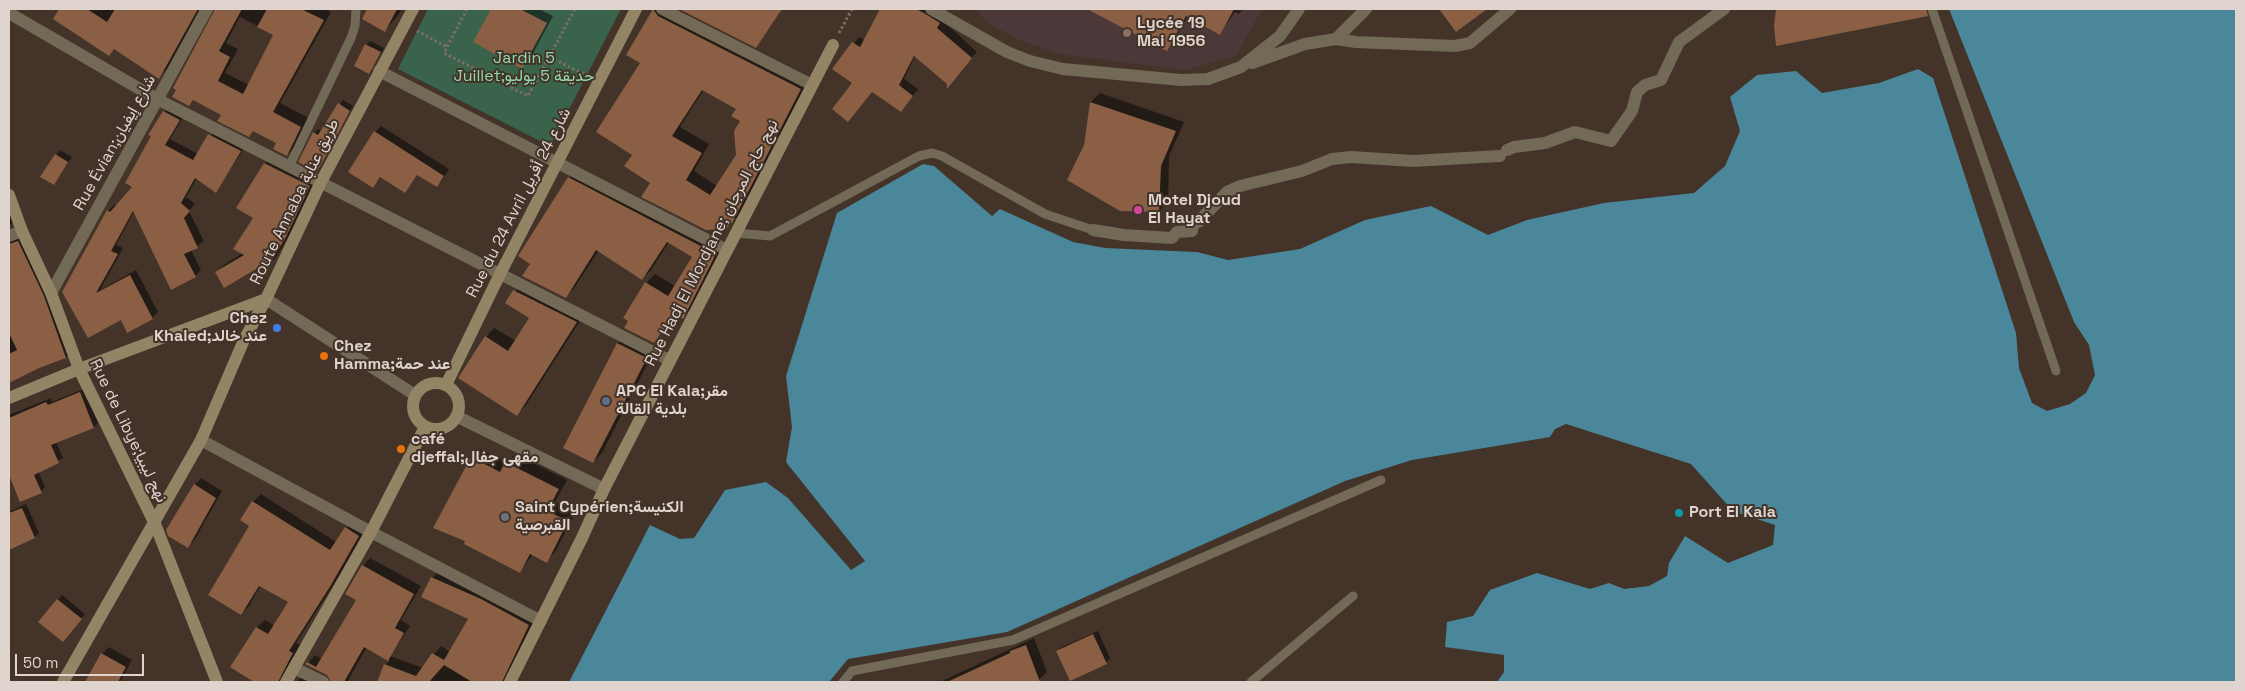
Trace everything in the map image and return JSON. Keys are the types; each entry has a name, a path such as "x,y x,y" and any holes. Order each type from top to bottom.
{"street":[{"name":"Rue Évian;شارع إيفيان","path":"51,293 207,9"},
{"name":"Route Annaba طريق عنابة","path":"9,398 80,369 266,300 320,184 413,9"},
{"name":"Rue du 24 Avril شارع 24 أفريل","path":"446,385 500,274 558,165 636,9"},
{"path":"662,9 812,85"},
{"path":"931,9 1007,52 1030,61 1064,69 1181,80 1208,79 1305,44 1336,39 1356,42 1455,46 1470,42 1510,9"},
{"path":"1241,67 1280,36 1299,9"},
{"path":"1336,39 1366,9"},
{"path":"1093,230 1124,235 1172,238 1178,232 1192,231 1192,225 1198,222 1227,192 1240,186 1302,171 1332,159 1351,157 1413,160 1504,153 1514,147 1545,143 1575,132 1611,141 1632,111 1637,92 1645,85 1661,80 1679,42 1724,9"},
{"path":"9,13 157,99 320,184 669,360"},
{"name":"Rue Hadj El Mordjane; نهج حاج المرجان","path":"510,682 669,360 833,45"},
{"path":"379,71 558,165 727,250"},
{"name":"Rue de Libye;نهج ليبيا","path":"9,195 22,231 51,293 80,369 155,524 217,682"},
{"path":"9,236 22,231"},
{"path":"63,682 155,524 201,440 244,340 266,300 415,396"},
{"path":"432,383 446,385 452,390 459,402 456,416 452,422 439,429 425,427 415,417 413,402 415,396 425,385 432,383"},
{"path":"456,416 604,489"},
{"path":"286,682 370,532 425,427"},
{"path":"201,440 370,532 541,621"},
{"path":"294,668 323,682"}],"lane":[{"path":"289,168 351,38 355,26 356,9"},
{"path":"1932,9 2056,371"},
{"path":"736,233 770,236 919,156 932,153 942,156 1045,214 1093,230"},
{"path":"843,682 852,671 1013,640 1381,480"},
{"path":"1251,682 1353,596"}],"path":[{"path":"467,9 444,53 528,96 575,9"},
{"path":"833,45 852,9"},
{"path":"404,25 447,47"},
{"path":"550,56 599,82"}],"shaded area":[{"name":"Lycée 19 Mai 1956","path":"979,9 1262,9 1236,56 1185,70 1059,54 1020,40 993,26 980,15"}],"green space":[{"name":"Jardin 5 Juillet;حديقة 5 يوليو","path":"428,9 621,9 550,146 398,69"}],"water":[{"path":"1949,9 2236,9 2236,682 1497,682 1504,672 1504,655 1445,647 1447,622 1473,616 1490,590 1537,573 1590,589 1609,583 1624,589 1649,586 1667,576 1669,563 1685,536 1728,563 1773,545 1775,525 1733,511 1691,464 1566,424 1555,429 1550,437 1412,460 1345,481 1007,632 848,659 829,682 569,682 650,525 680,539 694,538 725,490 766,482 788,498 851,570 865,561 786,462 792,427 786,376 837,213 923,164 934,166 992,216 1000,209 1073,242 1105,248 1197,252 1228,260 1300,249 1365,220 1431,206 1488,235 1527,220 1604,203 1694,193 1725,166 1740,131 1730,97 1757,75 1796,71 1822,93 1879,83 1918,69 1933,78 2016,333 2019,368 2032,403 2047,411 2070,404 2086,393 2095,375 2089,345 2074,322"}],"building":[{"path":"59,9 87,9 107,22 115,9 198,9 159,79 114,49 109,56 53,19"},
{"path":"215,9 242,9 219,51 230,57 218,81 243,94 273,35 257,27 267,9 301,9 324,20 273,112 301,127 287,156 273,149 276,143 253,131 249,137 217,121 221,115 193,100 189,106 172,97 176,90 173,88"},
{"path":"367,9 397,9 385,32 362,19"},
{"path":"491,9 520,9 547,23 522,69 473,42"},
{"path":"653,9 658,16 801,89 732,223 726,229 706,230 641,197 650,183 624,166 632,155 596,132 640,63 626,55","holes":["702,90 736,109 731,116 740,121 734,131 736,155 710,195 686,180 702,153 672,136"]},
{"path":"679,9 782,9 756,48"},
{"path":"880,9 916,9 924,13 940,23 937,28 972,58 947,89 947,84 914,56 899,85 913,96 901,112 872,92 848,122 832,109 852,83 832,69 852,42 860,47"},
{"path":"1087,9 1234,9 1220,35 1186,16 1167,51"},
{"path":"1439,9 1487,9 1456,32"},
{"path":"1776,9 1926,9 1928,16 1776,46 1774,26"},
{"path":"365,44 381,52 369,74 354,66"},
{"path":"1090,102 1176,131 1161,166 1159,212 1120,211 1067,180 1084,145"},
{"path":"338,103 350,111 317,172 298,162 313,132 318,135"},
{"path":"163,111 180,120 165,145 193,160 208,134 241,151 216,193 195,178 181,203 190,211 184,218 198,248 184,254 196,277 171,290 133,211 111,251 118,254 96,293 130,275 153,319 127,333 121,320 88,338 62,292 107,210 110,212 132,187 125,183 151,136 148,135"},
{"path":"374,131 444,176 437,187 417,175 405,193 380,177 373,188 348,172"},
{"path":"55,154 68,162 54,185 40,177"},
{"path":"264,163 310,186 286,237 266,269 261,266 224,288 215,272 244,255 233,249 253,218 236,208"},
{"path":"568,177 716,254 683,319 674,314 654,343 624,328 628,321 623,318 645,282 668,296 692,257 667,242 642,280 596,250 566,298 522,276 530,264 518,256"},
{"path":"18,241 44,296 66,358 39,368 9,383 9,354 17,350 9,333 9,244"},
{"path":"513,290 577,322 517,416 458,378 485,336 508,351 529,318 505,303"},
{"name":"APC El Kala;مقر بلدية القالة","path":"617,343 647,358 593,463 563,448"},
{"path":"80,392 94,428 51,445 59,463 34,475 42,493 20,502 9,475 9,418 46,402 48,405"},
{"name":"Saint Cypérien;الكنيسة القبرصية","path":"471,457 500,472 505,462 559,489 547,511 568,521 547,563 530,554 520,573 464,544 465,541 433,528"},
{"path":"194,484 216,498 188,548 168,536 166,530"},
{"path":"252,501 330,550 345,527 359,536 331,585 289,651 293,653 278,682 254,682 230,667 256,627 268,634 288,602 259,586 241,615 208,595 249,526 240,520"},
{"path":"22,508 35,538 9,550 9,513"},
{"path":"362,565 414,594 395,628 404,633 388,661 364,647 344,682 331,682 327,675 305,664 307,662 316,667 356,600 345,594"},
{"path":"431,577 481,599 529,625 502,682 472,682 444,665 429,682 377,682 384,664 416,676 432,653 444,660 468,619 421,597"},
{"path":"57,599 82,619 63,642 38,622"},
{"path":"1093,634 1107,664 1070,681 1056,651"},
{"path":"1026,645 1040,682 947,682 1010,653 1010,651"},
{"path":"101,653 126,667 118,682 85,682"}],"place":[{"name":"Lycée 19 Mai 1956","path":"1127,33"},
{"name":"Motel Djoud El Hayat","path":"1138,210"},
{"name":"Chez Khaled;عند خالد","path":"277,328"},
{"name":"Chez Hamma;عند حمة","path":"324,356"},
{"name":"APC El Kala;مقر بلدية القالة","path":"606,401"},
{"name":"café djeffal;مقهى جفال","path":"401,449"},
{"name":"Port El Kala","path":"1679,513"},
{"name":"Saint Cypérien;الكنيسة القبرصية","path":"505,517"}]}
